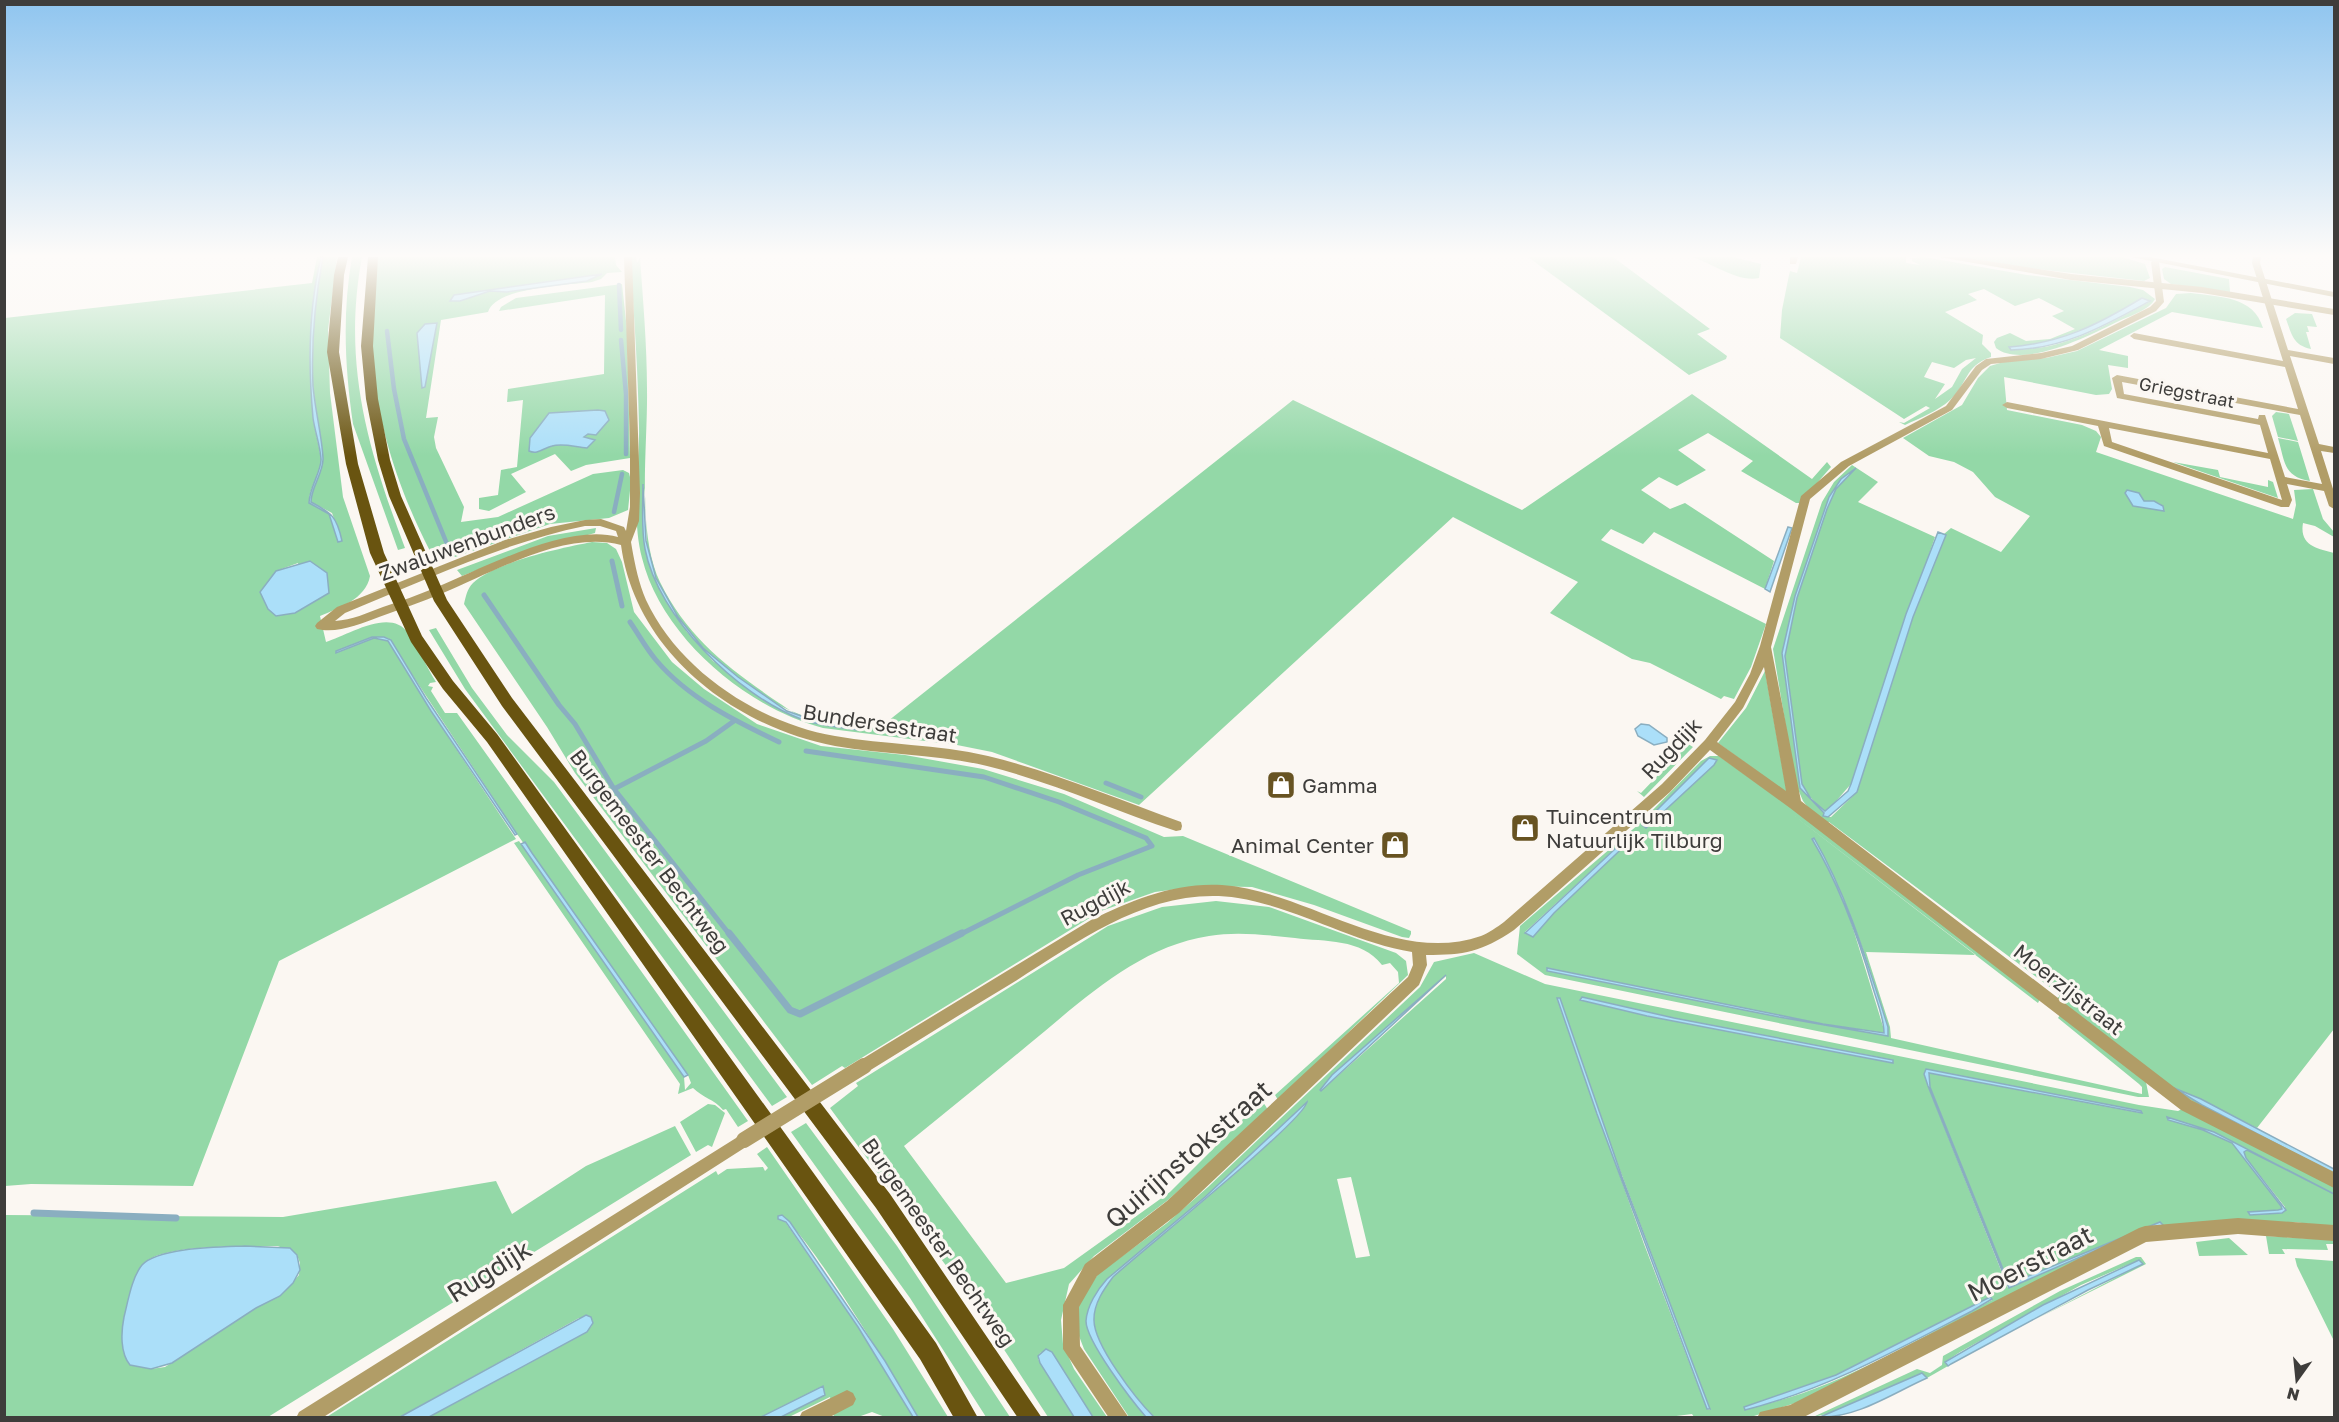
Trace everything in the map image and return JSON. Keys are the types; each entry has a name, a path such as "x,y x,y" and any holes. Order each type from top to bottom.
{"main road":[{"path":"335,323 333,352 352,464 377,553 416,638 448,685 516,772 822,1200 927,1351 967,1418"},
{"name":"Burgemeester Bechtweg","path":"369,323 367,346 372,399 384,460 395,495 432,583 507,702 883,1201 1031,1418"}],"street":[{"name":"Bundersestraat","path":"632,323 635,385 635,510 626,543 637,591 664,639 699,674 731,698 765,718 813,736 953,754 987,761 1176,826"},
{"name":"Rugdijk","path":"305,1418 744,1140 1125,908 1155,897 1196,892 1238,893 1279,902 1370,936 1419,948 1445,950 1488,940 1509,926 1666,788 1709,743 1739,705 1756,674 1766,646 1805,498 1845,464 1949,408 1979,368 1989,361 2041,356 2074,348 2124,323"},
{"path":"2276,323 2334,506"},
{"path":"2134,336 2288,364"},
{"path":"2285,352 2334,361"},
{"name":"Griegstraat","path":"2264,423 2120,396 2117,378 2304,413"},
{"name":"Griegstraat","path":"2103,424 2107,444 2285,505 2286,500 2258,404"},
{"path":"2007,405 2274,457"},
{"path":"2314,447 2334,450"},
{"path":"2280,479 2328,489"},
{"name":"Zwaluwenbunders","path":"396,597 347,624 321,626 341,610 396,597 432,583 509,543 555,529 601,522 612,525 624,534 626,543 605,537 583,539 432,583 396,597"},
{"path":"1766,646 1795,804"},
{"name":"Moerzijstraat","path":"1709,743 1795,804 2186,1105 2334,1180"},
{"name":"Quirijnstokstraat","path":"1120,1418 1072,1349 1071,1305 1091,1270 1173,1207 1414,981 1420,965 1419,948"},
{"name":"Moerstraat","path":"1766,1418 1792,1413 2145,1234 2238,1226 2334,1233"},
{"path":"808,1418 847,1399"}],"green space":[{"path":"5,323 312,323 310,357 313,418 321,463 311,491 309,502 329,514 338,541 342,541 332,513 311,502 311,492 323,462 313,386 314,323 329,323 330,393 343,497 370,576 363,591 351,602 320,616 326,642 380,623 400,626 408,633 436,682 428,686 433,687 431,691 445,713 457,713 748,1121 738,1127 726,1109 723,1110 693,1088 678,1094 680,1084 514,843 519,841 684,1077 685,1090 691,1083 688,1075 517,834 388,638 372,637 336,651 336,653 374,638 388,640 431,711 516,839 279,961 193,1186 31,1184 5,1186","holes":["298,563 304,607 295,613 276,571"]},
{"path":"346,323 356,323 357,370 362,406 380,476 405,548 398,550 353,424"},
{"path":"372,323 440,323 426,418 438,417 434,437 436,448 464,507 461,522 498,517 593,474 623,470 629,473 631,481 628,510 609,518 550,524 455,557 430,551 408,504 384,430 374,380"},
{"path":"605,323 626,323 630,458 586,465 571,471 555,454 511,474 526,492 489,511 479,509 479,498 498,495 501,470 517,467 523,400 507,402 508,389 604,374"},
{"path":"635,323 645,323 647,411 645,498 643,485 645,549 657,582 687,632 713,661 771,703 804,720 854,727 866,728 883,725 1293,400 1522,510 1692,394 1812,479 1827,462 1831,467 1817,483 1807,503 1796,503 1741,471 1753,461 1708,433 1678,450 1706,470 1677,486 1659,477 1641,490 1670,509 1685,503 1774,561 1765,589 1654,532 1643,544 1611,529 1601,540 1766,624 1751,667 1734,699 1724,696 1721,699 1650,663 1632,659 1550,613 1578,582 1453,517 1139,805 992,752 957,745 823,728 794,718 765,704 737,686 711,665 687,641 667,615 652,587 642,558 636,509 639,442"},
{"path":"1619,323 1702,323 1710,329 1697,334 1727,356 1726,359 1689,375"},
{"path":"1781,323 1964,323 1983,335 1982,344 1991,353 1991,357 1971,370 1956,394 1945,404 1905,425 1899,422 1904,423 1930,408 1926,406 1904,419 1780,338","holes":["1976,358 1962,369 1952,387 1935,399 1945,384 1924,377 1932,362 1954,368 1966,360"]},
{"path":"2065,323 2096,323 2045,342 2010,347 2028,349 2045,347 2114,323 2076,341 2040,353 2008,354 1996,348 1994,342 1997,338 2010,333 2026,341 2050,339 2075,329"},
{"path":"2134,323 2150,323 2099,350 2128,356 2128,368 2108,365 2112,389 2109,394 2096,395 2004,377 2007,410 2082,425 2096,431 2101,437 2096,452 2293,519 2296,505 2294,490 2313,489 2323,519 2334,532 2334,537 2315,526 2303,523 2304,537 2307,542 2316,548 2334,553 2334,1029 2257,1128 2175,1088 2334,1176 2203,1108 2156,1078 1817,819 1803,801 1795,782 1773,649 1822,502 1834,482 1852,465 1878,482 1858,502 1935,537 1851,784 1823,816 1831,817 1857,792 1913,617 1944,534 1951,528 2001,552 2030,516 1995,497 1973,472 1954,462 1929,456 1903,438 1962,405 1978,378 1990,366 2007,361 2046,358 2077,351","holes":["1856,468 1836,489 1827,509 1797,598 1785,656 1802,784 1824,813 1800,787 1782,653 1795,596 1829,497 1841,479","2127,490 2139,494 2144,501 2159,503 2164,510 2133,506 2125,493","1829,822 2051,988 2060,996 2056,999 1824,824"]},
{"path":"2237,323 2261,323 2263,328"},
{"path":"2288,323 2316,323 2317,327 2307,326 2309,332 2306,332 2311,349 2300,345"},
{"path":"2276,412 2289,414 2298,441 2278,437 2272,416"},
{"path":"2278,438 2298,442 2310,481 2295,476 2286,467"},
{"path":"2173,462 2218,470 2220,477 2268,487 2268,480 2273,482 2278,498"},
{"path":"646,517 648,539 660,582 683,619 725,663 788,709 743,683 692,636 657,581 648,552"},
{"path":"596,528 595,533 518,554 462,576 457,570 548,536"},
{"path":"592,542 607,543 616,549 622,562 634,612 672,662 704,689 757,724 821,746 905,755 983,769 1064,794 1164,837 1183,836 1411,931 1411,934 1409,938 1402,937 1314,905 1252,887 1200,886 1155,892 1101,911 850,1065 845,1068 842,1066 812,1085 575,773 547,727 464,604 468,590 483,575 512,562"},
{"path":"436,628 472,688 507,735 554,782 787,1097 772,1106 465,689 429,630"},
{"path":"1765,671 1787,793 1718,743 1746,708"},
{"path":"1685,742 1693,747 1644,797 1637,791 1641,793 1687,745"},
{"path":"1710,756 1719,756 1800,814 2040,999 2038,1003 1975,955 1866,952 1890,1027 1891,1038 2142,1094 2142,1087 2139,1084 2058,1018 2060,1015 2146,1082 2149,1097 2138,1097 1545,975 1517,954 1520,926 1639,824 1701,761","holes":["1709,759 1716,760 1714,765 1646,828 1642,825","1630,835 1634,837 1554,913 1533,937 1525,932","1812,839 1826,861 1837,884 1856,931 1888,1027 1888,1036 1779,1017 1547,970 1548,968 1823,1024 1885,1033 1848,912 1832,874"]},
{"path":"1216,901 1269,907 1396,953 1406,961 1408,975 1278,1100 1275,1095 1399,983 1398,972 1390,963 1382,965 1364,950 1330,941 1241,934 1209,936 1183,942 1158,951 1134,964 1090,994 904,1146 1006,1283 1064,1268 1170,1192 1262,1100 1268,1110 1168,1200 1094,1256 1069,1284 1061,1320 1063,1344 1074,1369 1107,1417 1093,1417 1049,1350 1040,1353 1038,1359 1074,1417 1048,1417 975,1305 830,1108 858,1086 856,1083 1108,926 1162,907"},
{"path":"1474,953 1545,984 2139,1105 2178,1111 2184,1108 2334,1187 2334,1227 2294,1222 2245,1222 2140,1238 1808,1399 1754,1416 1694,1417 1692,1414 1661,1418 1154,1417 1127,1385 1100,1342 1094,1319 1100,1296 1113,1277 1280,1134 1307,1102 1205,1197 1107,1279 1092,1301 1087,1317 1088,1330 1098,1350 1146,1417 1129,1417 1084,1349 1079,1336 1079,1303 1098,1274 1167,1223 1208,1187 1420,987 1434,962","holes":["1446,976 1446,979 1321,1091 1332,1075","1582,997 1674,1018 1893,1060 1893,1063 1647,1016 1580,1000","1557,999 1560,999 1611,1146 1710,1410 1707,1409 1644,1244","1926,1069 2141,1111 2141,1113 1929,1073 1930,1087 2009,1284 2160,1222 2162,1225 2117,1241 2008,1288 1924,1074","2167,1117 2214,1132 2332,1193 2247,1150 2244,1152 2246,1158 2285,1207 2282,1213 2250,1215 2248,1212 2282,1209 2232,1143 2203,1130 2168,1120","1351,1177 1370,1256 1356,1258 1337,1179","1990,1297 1992,1300 1891,1354 1829,1383 1770,1403 1744,1407 1836,1375"]},
{"path":"708,1104 715,1105 725,1113 712,1147 708,1145 696,1152 680,1122"},
{"path":"806,1123 897,1246 1010,1417 986,1417 910,1298 791,1132"},
{"path":"675,1126 691,1155 268,1417 5,1418 5,1215 283,1217 496,1181 512,1214 586,1166","holes":["248,1246 278,1246 297,1255 300,1263 299,1275 280,1296 256,1308 165,1367 151,1369 130,1365 123,1344 125,1314 137,1274 143,1264 153,1257 187,1249"]},
{"path":"767,1147 893,1329 948,1417 918,1417 831,1278 795,1230 784,1220 858,1327 913,1417 885,1417 872,1412 858,1417 834,1417 830,1397 789,1417 781,1417 825,1395 823,1386 761,1417 429,1417 591,1327 593,1320 579,1318 400,1417 325,1418 716,1171 718,1175 727,1169 763,1167 765,1171 768,1168 757,1154"},
{"path":"2266,1236 2333,1240 2334,1244 2326,1244 2328,1250 2282,1249 2285,1254 2269,1254"},
{"path":"2229,1238 2248,1255 2199,1256 2196,1242"},
{"path":"2136,1257 2141,1257 2146,1264 2036,1319 2142,1264 2139,1260 2081,1285 1960,1352 1945,1362 1948,1366 1927,1378 1922,1373 1831,1413 1813,1417 1917,1369 1930,1373 1942,1365 1943,1356 2060,1291"},
{"path":"2295,1258 2334,1261 2334,1341 2297,1266"}],"water":[{"path":"311,323 314,323 313,386 323,463 311,502 324,509 329,513 336,521 342,541 338,542 329,514 309,503 321,463 313,418"},
{"path":"437,323 425,387 422,388 417,333 425,324"},
{"path":"2106,323 2066,341 2030,349 2011,350 2009,347 2063,337 2094,324"},
{"path":"605,411 609,420 596,435 588,434 584,437 595,440 587,448 556,445 538,452 529,451 530,438 549,413"},
{"path":"1856,468 1836,489 1827,509 1797,598 1785,656 1802,784 1811,799 1825,811 1848,791 1906,614 1938,532 1946,535 1913,617 1857,792 1828,817 1823,816 1824,813 1800,788 1782,653 1795,596 1829,497 1841,479"},
{"path":"643,484 646,541 656,578 678,617 703,648 738,677 787,711 859,730 822,725 776,708 727,673 704,650 683,626 666,601 653,575 644,541"},
{"path":"2127,490 2139,493 2144,501 2154,501 2163,506 2164,511 2133,506 2125,493"},
{"path":"1788,527 1792,528 1770,592 1765,589"},
{"path":"310,561 327,573 329,593 295,613 276,616 268,609 260,592 276,571"},
{"path":"372,637 384,637 391,640 426,698 517,834 515,835 431,711 388,641 374,638 336,653 336,651"},
{"path":"1641,724 1649,725 1667,738 1667,742 1654,745 1638,736 1635,729"},
{"path":"1709,758 1717,760 1714,765 1646,828 1642,825"},
{"path":"1631,834 1634,837 1554,913 1533,937 1525,933"},
{"path":"1814,838 1837,883 1856,930 1888,1027 1888,1036 1779,1017 1547,971 1547,968 1823,1024 1884,1033 1880,1010 1861,949 1840,893 1812,839"},
{"path":"525,842 688,1075 684,1077 521,844"},
{"path":"1446,975 1321,1091 1320,1090 1332,1075"},
{"path":"1582,997 1674,1018 1893,1060 1893,1063 1647,1016 1580,1000"},
{"path":"1557,998 1560,998 1622,1177 1710,1409 1707,1409 1597,1114"},
{"path":"1926,1069 2142,1113 1929,1073 1930,1087 2009,1284 2160,1222 2163,1225 2117,1241 2009,1288 1928,1086 1924,1074"},
{"path":"2174,1088 2201,1099 2334,1169 2334,1174 2202,1105"},
{"path":"1307,1102 1299,1114 1279,1134 1113,1277 1100,1296 1094,1319 1100,1342 1117,1371 1154,1417 1146,1417 1093,1342 1086,1321 1093,1298 1107,1279 1205,1197"},
{"path":"2167,1117 2214,1132 2334,1194 2247,1150 2244,1152 2246,1158 2286,1210 2282,1213 2250,1215 2248,1212 2282,1209 2232,1143 2203,1130 2168,1120"},
{"path":"782,1215 790,1222 885,1361 918,1417 913,1417 858,1327 786,1222 778,1219 778,1216"},
{"path":"245,1246 290,1248 297,1255 300,1270 293,1283 280,1296 256,1308 172,1363 151,1369 130,1365 124,1355 123,1323 133,1283 142,1265 150,1259 176,1251"},
{"path":"2139,1260 2143,1264 2088,1290 1948,1366 1945,1362 2043,1305"},
{"path":"1990,1297 1992,1299 1972,1311 1833,1380 1775,1402 1745,1410 1744,1407 1836,1375"},
{"path":"586,1315 591,1317 593,1323 587,1332 429,1417 400,1417"},
{"path":"1046,1349 1052,1352 1093,1417 1074,1417 1040,1363 1038,1356"},
{"path":"1922,1373 1927,1378 1875,1404 1848,1413 1820,1417"},
{"path":"823,1386 825,1395 781,1417 761,1417"}],"waterway":[{"path":"621,323 621,330"},
{"path":"387,331 394,389 404,439 447,544"},
{"path":"621,340 626,394 626,454"},
{"path":"614,512 622,474"},
{"path":"612,561 622,606"},
{"path":"484,595 559,705 575,724 614,789"},
{"path":"630,622 656,660 683,686 729,717 779,742"},
{"path":"614,789 706,741 734,721"},
{"path":"806,751 984,777 1059,802 1146,838 1152,846 1078,875 959,935"},
{"path":"1106,783 1141,797"},
{"path":"614,789 730,935"},
{"path":"729,933 790,1010 800,1014 962,933"},
{"path":"34,1213 176,1218"}],"place":[{"name":"Gamma","path":"1281,785"},
{"name":"Tuincentrum Natuurlijk Tilburg","path":"1525,828"},
{"name":"Animal Center","path":"1395,845"}]}
